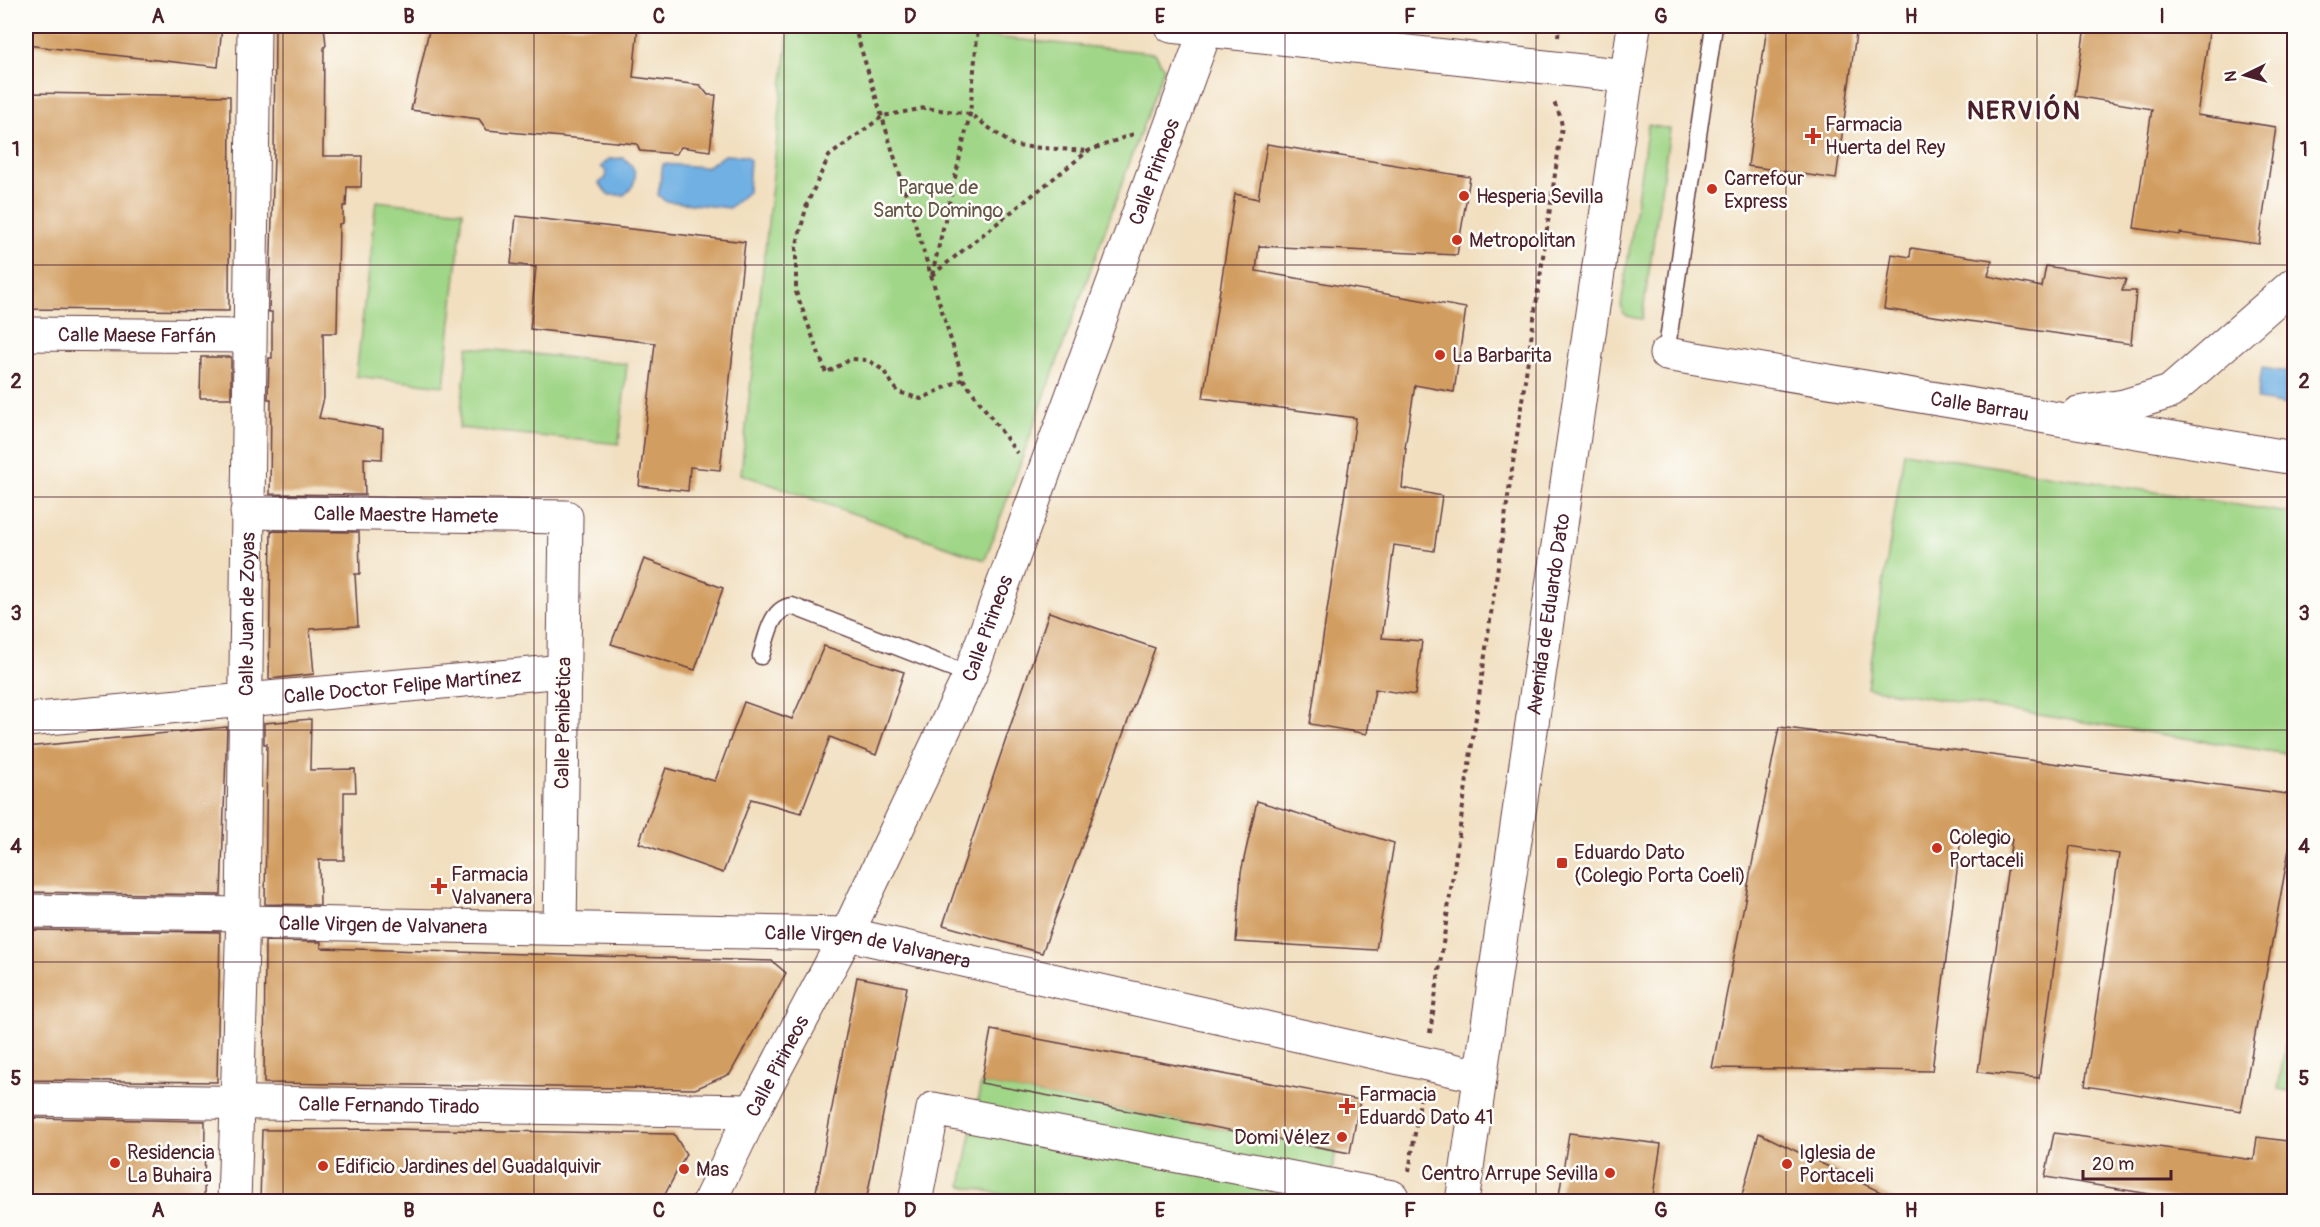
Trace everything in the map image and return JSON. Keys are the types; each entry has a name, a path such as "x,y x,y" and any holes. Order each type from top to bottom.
{"street":[{"name":"Calle Juan de Zoyas","path":"234,1202 242,918 254,26"},
{"path":"1171,26 1325,34 1627,76"},
{"name":"Avenida de Eduardo Dato","path":"1462,1202 1634,26"},
{"name":"Calle Pirineos","path":"709,1202 753,1111 847,934 970,675 1206,29"},
{"path":"2050,418 2124,406 2170,392 2295,284"},
{"name":"Calle Maese Farfán","path":"26,334 249,336"},
{"name":"Calle Barrau","path":"1666,354 2295,458"},
{"path":"2170,392 2168,414 2182,440"},
{"name":"Calle Maestre Hamete","path":"247,513 566,517"},
{"name":"Calle Penibética","path":"560,928 566,517"},
{"name":"Calle Doctor Felipe Martínez","path":"26,720 564,671"},
{"name":"Calle Virgen de Valvanera","path":"26,911 560,928 847,934 1480,1076"},
{"name":"Calle Fernando Tirado","path":"26,1099 753,1111"},
{"path":"915,1202 933,1109 1400,1188"}],"lane":[{"path":"1666,354 1714,26"},
{"path":"761,656 774,617 784,607 792,606 970,675"}],"path":[{"path":"854,26 963,379 1021,459 1046,469"},
{"path":"932,275 970,114 978,26"},
{"path":"1429,1038 1562,126 1552,96"},
{"path":"963,379 921,399 898,392 883,370 868,360 851,359 826,373 796,292 795,248 807,204 829,156 883,116 925,108 970,114 1014,146 1088,151"},
{"path":"932,275 1088,151 1141,131 1165,141"},
{"path":"1400,1188 1421,1091"}],"green space":[{"name":"Parque de Santo Domingo","path":"789,26 880,26 1155,53 1164,68 985,560 741,474"},
{"path":"1648,125 1670,129 1642,319 1626,315 1621,306"},
{"path":"376,201 463,211 444,386 356,376"},
{"path":"468,347 627,364 619,444 459,428"},
{"path":"1904,452 2294,514 2293,755 1867,688"},
{"path":"2294,994 2294,1092 2278,1089"},
{"path":"981,1083 1336,1151 1326,1201 1042,1202 961,1186"}],"water":[{"path":"725,155 745,156 750,160 748,192 729,208 665,201 658,195 663,164 706,167"},
{"path":"623,158 632,166 634,181 624,195 609,195 599,183 605,179 606,175 606,171 601,167 609,159"},
{"path":"2262,368 2294,373 2294,406 2257,400"}],"building":[{"path":"26,26 222,26 218,67 26,45"},
{"path":"275,26 324,26 326,45 324,48 323,156 362,156 361,187 347,187 346,206 343,206 343,223 339,224 337,333 323,333 324,398 319,418 383,429 382,459 364,458 365,495 270,494 271,399 268,399 269,358 272,358 272,312 269,312"},
{"path":"430,26 638,26 633,77 700,85 708,95 716,95 710,151 681,147 676,154 640,151 637,144 487,130 479,119 411,110"},
{"path":"1767,26 1857,26 1836,179 1748,166"},
{"path":"2085,26 2210,26 2197,115 2276,127 2259,244 2134,228 2152,109 2075,96"},
{"path":"26,93 230,96 229,311 26,309"},
{"path":"1267,144 1470,177 1457,255 1259,246 1256,271 1466,308 1454,392 1415,385 1405,448 1402,488 1442,496 1434,551 1394,545 1382,638 1422,641 1415,695 1375,689 1367,734 1310,724 1356,418 1203,398 1235,194 1258,199"},
{"path":"516,216 745,242 720,470 690,467 688,491 639,486 655,343 530,329 536,267 511,264"},
{"path":"1911,248 1992,260 1988,276 2042,287 2046,266 2126,279 2122,291 2136,291 2131,344 1884,309 1892,254 1910,257"},
{"path":"201,357 231,357 231,398 200,398"},
{"path":"271,531 359,532 360,574 355,574 358,626 310,629 314,674 269,679"},
{"path":"644,559 723,588 695,670 611,644"},
{"path":"1049,612 1155,648 1042,953 943,925"},
{"path":"824,646 904,672 876,755 830,737 801,813 751,799 723,873 639,843 666,768 715,781 744,702 792,719"},
{"path":"311,719 310,770 355,769 356,792 344,792 344,860 319,860 320,905 265,904 267,744 264,744 264,723"},
{"path":"227,727 221,895 26,892 26,747"},
{"path":"1779,727 2295,795 2295,817 2241,1111 2085,1086 2119,854 2070,846 2039,1078 1978,1072 2012,838 1962,830 1932,1071 1712,1068"},
{"path":"1257,801 1394,843 1376,950 1236,942 1241,872"},
{"path":"26,930 220,932 217,1082 26,1080"},
{"path":"265,941 321,942 321,948 772,961 786,973 730,1074 695,1089 264,1083"},
{"path":"857,977 907,987 890,1078 866,1202 814,1202"},
{"path":"991,1030 1360,1100 1350,1153 981,1083"},
{"name":"Residencia La Buhaira","path":"26,1118 205,1121 204,1202 26,1202"},
{"path":"389,1129 674,1134 686,1154 661,1202 260,1202 262,1130"},
{"name":"Centro Arrupe Sevilla","path":"1569,1133 1661,1144 1652,1202 1558,1202"},
{"name":"Iglesia de Portaceli","path":"1759,1133 1901,1202 1758,1202 1742,1195"},
{"path":"2054,1133 2254,1160 2257,1137 2295,1142 2295,1202 2180,1202 2180,1199 2045,1177"}],"place":[{"name":"Farmacia Huerta del Rey","path":"1813,136"},
{"name":"Carrefour Express","path":"1712,189"},
{"name":"Hesperia Sevilla","path":"1464,196"},
{"name":"Metropolitan","path":"1457,240"},
{"name":"La Barbarita","path":"1440,355"},
{"name":"Colegio Portaceli","path":"1937,848"},
{"name":"Eduardo Dato (Colegio Porta Coeli)","path":"1562,863"},
{"name":"Farmacia Valvanera","path":"439,886"},
{"name":"Farmacia Eduardo Dato 41","path":"1347,1106"},
{"name":"Domi Vélez","path":"1342,1137"},
{"name":"Residencia La Buhaira","path":"115,1163"},
{"name":"Iglesia de Portaceli","path":"1787,1164"},
{"name":"Edificio Jardines del Guadalquivir","path":"323,1166"},
{"name":"Mas","path":"684,1169"},
{"name":"Centro Arrupe Sevilla","path":"1610,1173"}],"district":[{"name":"NERVIÓN","path":"2024,111"}]}
